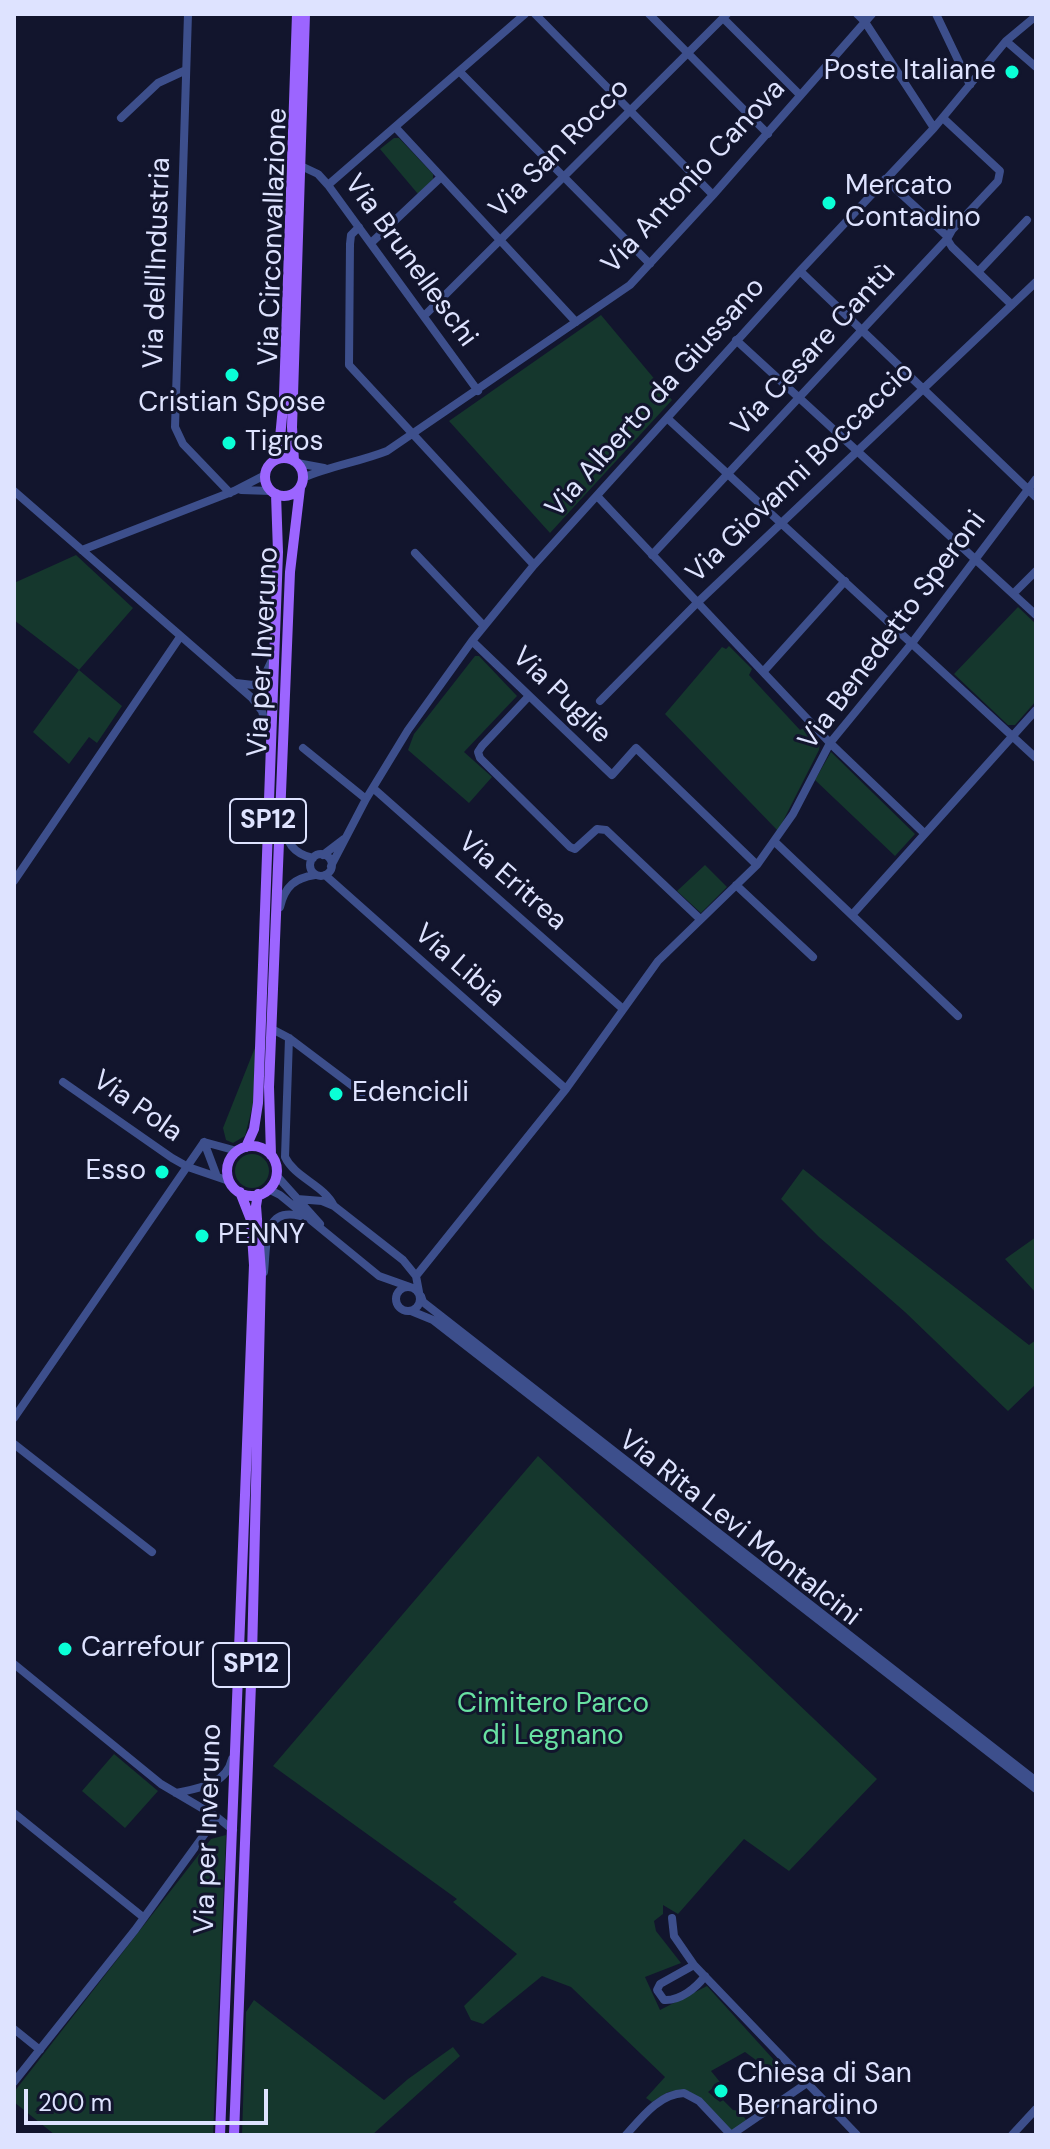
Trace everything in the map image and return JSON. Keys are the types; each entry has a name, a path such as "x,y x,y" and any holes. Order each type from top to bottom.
{"main road":[{"name":"Via Circonvallazione","path":"278,459 284,396 297,14"},
{"name":"Via Circonvallazione","path":"296,462 292,427 305,14"},
{"path":"278,459 296,462 301,483 286,496 273,492 265,475 269,465 278,459"},
{"name":"Via per Inveruno","path":"271,1155 269,1098 290,572 301,483"},
{"name":"Via per Inveruno","path":"241,1149 254,1129 258,1103 279,539 273,492"},
{"path":"259,1147 271,1155 276,1175 263,1192 240,1192 229,1181 228,1164 241,1149 259,1147"},
{"name":"Via per Inveruno","path":"220,2135 254,1265 251,1220 240,1192"},
{"name":"Via per Inveruno","path":"234,2135 252,1657 260,1297 256,1206 263,1192"}],"street":[{"name":"Via dell'Industria","path":"188,14 175,427 183,444 233,491"},
{"path":"328,185 525,14"},
{"path":"535,14 713,195"},
{"path":"649,14 768,134"},
{"path":"857,14 869,18 934,128"},
{"path":"936,14 970,85"},
{"path":"725,16 800,95"},
{"name":"Via San Rocco","path":"424,316 725,16"},
{"name":"Via Alberto da Giussano","path":"331,866 366,799 408,730 472,641 534,565 736,340 934,128 1006,41 1036,16"},
{"name":"Via Antonio Canova","path":"301,483 325,468 368,459 387,451 630,285 869,18"},
{"path":"1006,41 1036,67"},
{"path":"121,118 158,83 186,70"},
{"path":"460,72 650,264"},
{"name":"Via Cesare Cantù","path":"652,555 998,181 1000,171 943,118"},
{"path":"396,128 576,322"},
{"name":"Via Brunelleschi","path":"301,166 318,174 328,185 478,391"},
{"path":"371,243 441,177"},
{"path":"885,179 948,238 1012,305"},
{"path":"978,272 1027,220"},
{"path":"359,227 351,235 350,244 349,365 534,565"},
{"path":"800,271 1036,497"},
{"name":"Via Giovanni Boccaccio","path":"600,701 697,603 1036,282"},
{"path":"736,340 1036,615"},
{"path":"667,418 1036,758"},
{"name":"Via Antonio Canova","path":"296,462 325,468"},
{"path":"82,550 233,491 265,475"},
{"name":"Via Benedetto Speroni","path":"416,1276 566,1089 658,961 757,865 775,842 830,743 912,643 1036,479"},
{"path":"233,491 255,488 273,492"},
{"path":"14,491 236,683 262,711 267,726 270,766"},
{"path":"598,497 830,743 924,833"},
{"path":"415,553 484,626"},
{"path":"1013,594 1036,571"},
{"path":"763,672 845,581"},
{"path":"14,881 180,637"},
{"name":"Via Puglie","path":"472,641 612,775 636,748 757,865"},
{"path":"236,683 253,685 262,681 275,651"},
{"path":"529,696 482,746 478,752 480,758 570,847 580,847 597,829 606,830 700,919"},
{"path":"852,915 1036,710"},
{"path":"303,748 366,799"},
{"name":"Via Eritrea","path":"373,788 623,1009"},
{"path":"277,915 283,894 293,882 320,875 331,866 329,859 323,855 313,858 296,852 290,846 281,809"},
{"name":"Via Alberto da Giussano","path":"323,855 345,839"},
{"path":"775,842 958,1016"},
{"path":"313,858 310,867 320,875"},
{"name":"Via Libia","path":"320,875 566,1089"},
{"path":"736,885 813,957"},
{"path":"272,1029 289,1038 362,1093"},
{"path":"289,1038 285,1157 289,1165 325,1193 334,1206"},
{"name":"Via Pola","path":"63,1082 188,1167"},
{"path":"204,1142 241,1149"},
{"path":"14,1418 204,1142"},
{"path":"204,1142 216,1174"},
{"path":"188,1167 216,1174 229,1181"},
{"path":"276,1175 301,1199 334,1239"},
{"path":"301,1199 312,1190 309,1181"},
{"path":"263,1192 280,1195 379,1276 400,1308 411,1311 418,1307 420,1294 416,1276 403,1260 334,1206 322,1201 301,1199"},
{"name":"Via per Inveruno","path":"260,1297 268,1229 273,1220 280,1216 302,1216"},
{"path":"379,1276 420,1294"},
{"path":"396,1302 399,1291 410,1287"},
{"name":"Via Rita Levi Montalcini","path":"420,1294 423,1302 1036,1781"},
{"name":"Via Rita Levi Montalcini","path":"411,1311 433,1320 553,1411 1036,1789"},
{"path":"14,1444 152,1552"},
{"path":"176,1793 204,1787 228,1772 232,1761 238,1628 242,1611"},
{"path":"14,1664 111,1744 176,1793 234,1831"},
{"path":"14,1813 143,1917"},
{"path":"14,2082 217,1817"},
{"path":"672,1918 674,1936 694,1965 857,2135"},
{"path":"694,1965 660,1984 657,1990 664,2000 672,2000 693,1988 705,1976"},
{"path":"14,2029 40,2050"},
{"path":"626,2135 654,2105 667,2097 684,2093 699,2101 731,2135 807,2083"},
{"path":"1012,2135 1035,2111"}],"green space":[{"path":"394,138 399,138 433,174 433,179 418,194 380,149"},
{"path":"601,315 672,400 550,533 449,421"},
{"path":"76,555 133,608 79,670 14,620 14,583"},
{"path":"1018,607 1036,624 1036,701 1015,725 1008,725 954,674"},
{"path":"729,646 752,669 749,675 800,730 806,727 820,744 778,831 665,714 722,647 726,649"},
{"path":"475,656 479,656 517,696 464,752 492,777 469,803 408,750 414,734"},
{"path":"79,670 122,706 97,743 89,737 69,764 33,732"},
{"path":"831,752 915,834 895,856 815,780"},
{"path":"705,865 727,887 701,913 677,891"},
{"path":"256,1045 253,1104 245,1136 233,1143 226,1140 223,1128"},
{"path":"252,1154 264,1159 269,1171 264,1183 252,1188 240,1183 235,1171 240,1159"},
{"path":"803,1169 1029,1345 1036,1340 1036,1384 1008,1411 781,1199"},
{"path":"1036,1237 1036,1293 1005,1259"},
{"name":"Cimitero Parco di Legnano","path":"538,1456 877,1779 789,1871 744,1839 678,1914 663,1905 663,1914 654,1921 656,1931 681,1963 645,1977 660,2010 707,1986 793,2081 786,2082 745,2052 711,2071 720,2082 708,2092 733,2110 740,2111 748,2123 734,2133 689,2091 668,2092 652,2102 646,2098 665,2077 571,1987 542,1976 483,2024 471,2020 464,2006 517,1954 453,1902 457,1899 273,1766"},
{"path":"114,1754 158,1791 125,1828 82,1791"},
{"path":"226,1835 213,2135 55,2135 14,2102 14,2092 211,1839"},
{"path":"254,2000 384,2100 453,2047 460,2056 372,2135 242,2135 246,2012"}],"place":[{"name":"Poste Italiane","path":"1012,72"},
{"name":"Mercato Contadino","path":"829,203"},
{"name":"Cristian Spose","path":"232,375"},
{"name":"Tigros","path":"229,443"},
{"name":"Edencicli","path":"336,1094"},
{"name":"Esso","path":"162,1172"},
{"name":"PENNY","path":"202,1236"},
{"name":"Carrefour","path":"65,1649"},
{"name":"Chiesa di San Bernardino","path":"721,2091"}]}
